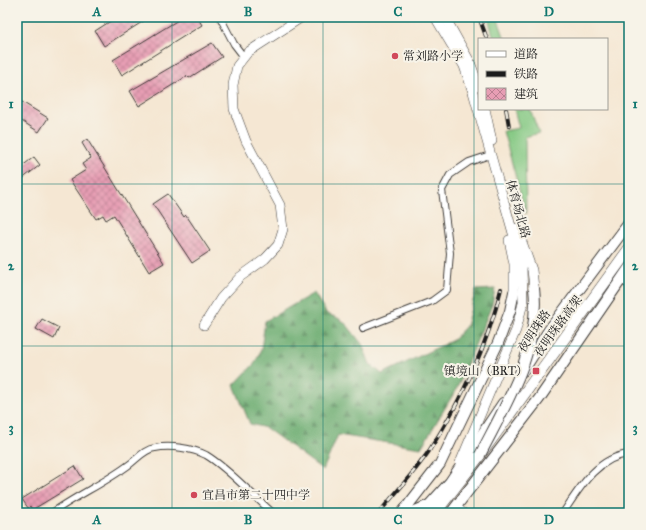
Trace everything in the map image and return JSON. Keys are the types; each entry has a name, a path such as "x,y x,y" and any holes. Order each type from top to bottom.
{"highway":[{"name":"夜明珠路高架","path":"435,513 480,455 629,249"}],"main road":[{"path":"204,325 221,298 240,277 266,259 278,245 283,229 280,204 246,140 234,109 233,85 237,66 248,52 302,17"},
{"name":"体育场北路","path":"435,17 464,66 478,108"},
{"path":"444,17 470,62 478,84"},
{"name":"体育场北路","path":"456,473 516,330 523,303 522,265 479,110"},
{"name":"体育场北路","path":"485,110 492,154"},
{"path":"480,455 508,399 534,332 534,288 532,270 492,154"},
{"path":"402,513 440,464 498,343 510,311 514,292 514,264 492,154"},
{"name":"夜明珠路","path":"422,513 456,473 490,424 548,330 629,223"},
{"path":"457,511 625,283 629,268"},
{"path":"482,411 478,426 483,427 490,424"}],"street":[{"path":"220,17 234,44 244,57"},
{"path":"364,328 432,301 447,290 450,253 442,190 450,174 469,162 492,154"},
{"path":"52,513 109,479 141,454 154,448 167,447 191,450 204,454 215,461 272,513"},
{"path":"563,513 583,483 594,470 619,455 629,454"},
{"path":"405,513 434,500"}],"green space":[{"path":"488,17 497,17 505,38 494,38"},
{"path":"514,110 530,110 539,133 525,137 526,214 503,131 519,128"},
{"path":"495,289 492,305 457,388 421,448 338,435 323,470 266,428 250,424 234,385 255,363 261,350 265,321 314,293 327,314 338,318 347,325 362,344 370,364 382,374 453,340 466,326 476,290"}],"building":[{"path":"117,17 150,17 104,46 95,31"},
{"path":"183,17 197,17 202,25 122,75 113,60"},
{"path":"212,43 222,57 189,78 187,76 139,106 130,91"},
{"path":"17,99 48,118 39,132 17,118"},
{"path":"87,139 164,263 149,272 114,215 106,220 103,215 96,219 70,180 86,170 82,164 91,158 82,143"},
{"path":"34,157 40,165 17,183 17,170"},
{"path":"168,194 184,217 186,215 210,251 192,263 153,204"},
{"path":"42,319 59,328 54,339 36,329"},
{"path":"75,466 83,479 32,510 30,506 28,508 22,499"}],"railway":[{"path":"479,17 487,38"},
{"path":"506,110 509,126"},
{"path":"379,513 429,451 452,413 481,353 501,289"}],"place":[{"name":"常刘路小学","path":"395,56"},
{"name":"镇境山（BRT）","path":"536,371"},
{"name":"宜昌市第二十四中学","path":"194,495"}]}
